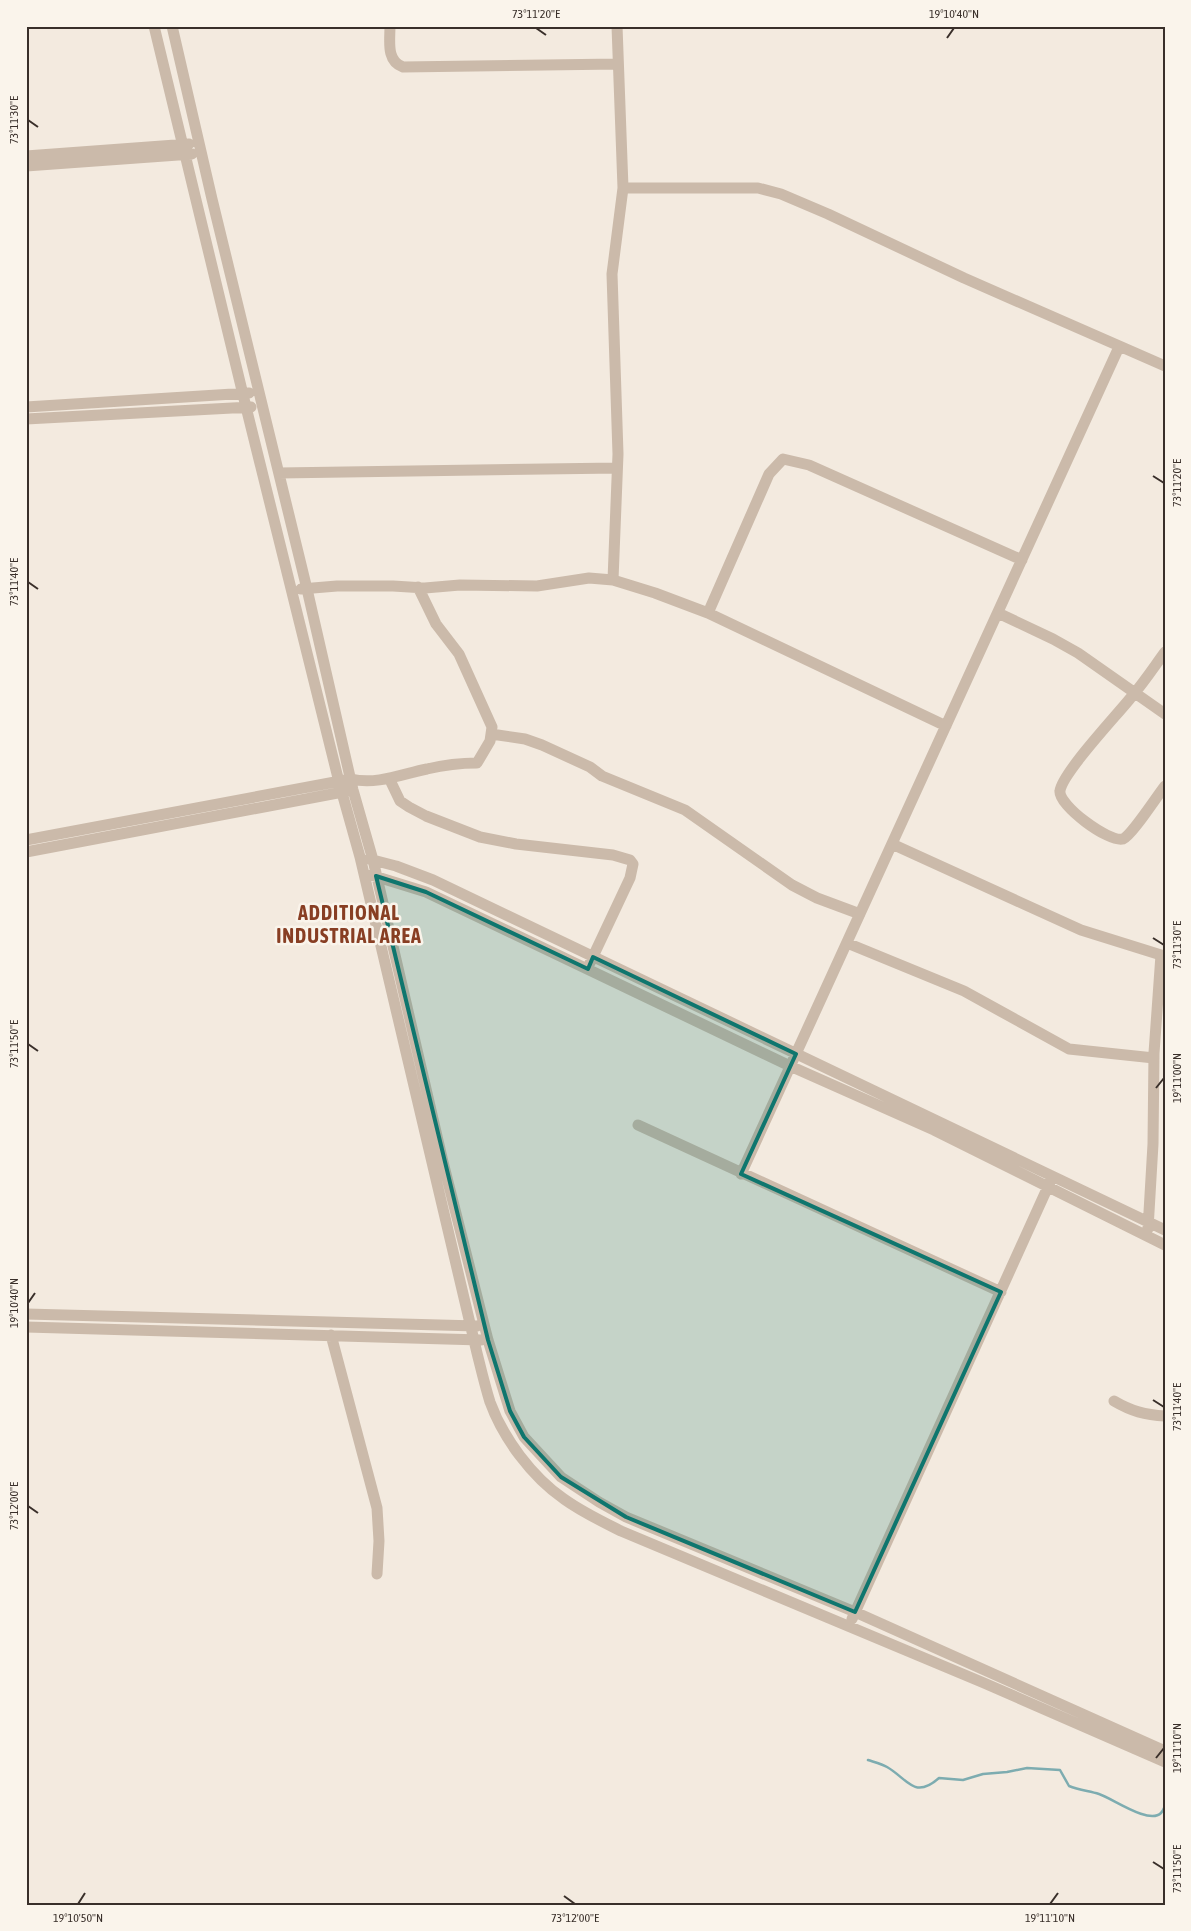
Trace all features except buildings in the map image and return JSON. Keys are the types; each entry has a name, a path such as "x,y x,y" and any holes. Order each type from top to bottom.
{"street":[{"path":"154,26 340,787 360,857 474,1340 490,1401 503,1431 544,1482 563,1499 588,1515 621,1531 850,1626 1165,1762"},
{"path":"172,26 352,785 373,860 443,1162 484,1326 515,1422 524,1437 541,1457 572,1485 626,1517 855,1612 1165,1751"},
{"path":"390,26 391,57 394,62 403,67 618,64"},
{"path":"614,580 617,468 612,274 623,188 617,26"},
{"path":"26,156 200,148"},
{"path":"26,166 184,149"},
{"path":"623,188 758,188 781,194 964,278 1165,366"},
{"path":"741,1174 1119,347"},
{"path":"26,407 260,392"},
{"path":"26,419 263,406"},
{"path":"708,613 769,474 783,459 809,465 1022,560"},
{"path":"279,473 617,468"},
{"path":"292,590 337,586 418,588 460,585 536,586 589,578 614,580 708,613 946,726"},
{"path":"26,840 352,785 454,764 477,763 490,741 492,728 459,654 436,624 418,588"},
{"path":"998,613 1078,653 1165,714"},
{"path":"1165,652 1135,693 1071,770 1063,782 1060,797 1072,810 1096,829 1118,840 1124,838 1131,831 1165,786"},
{"path":"491,734 525,739 542,745 590,766 602,776 685,810 792,885 817,898 860,914"},
{"path":"389,778 400,800 409,807 426,816 480,837 516,844 613,855 630,860 633,864 630,878 588,969"},
{"path":"26,852 340,787"},
{"path":"892,844 1081,930 1163,956 1154,1058 1159,1124 1149,1223 1146,1235"},
{"path":"360,857 433,880 796,1054 1050,1182 1165,1245"},
{"path":"363,874 376,876 426,892 790,1066 1050,1182 1165,1230"},
{"path":"847,943 964,991 1069,1049 1154,1058"},
{"path":"638,1125 1001,1292"},
{"path":"850,1626 1050,1182"},
{"path":"26,1314 484,1326"},
{"path":"26,1327 488,1340"},
{"path":"331,1335 376,1508 380,1540 377,1574"},
{"path":"1114,1401 1128,1410 1147,1415 1165,1416"}],"highlighted area":[{"path":"376,876 426,892 588,969 593,957 796,1054 741,1174 1001,1292 855,1612 626,1517 561,1477 524,1437 510,1411 488,1340"}],"waterway":[{"path":"868,1760 887,1767 906,1782 917,1787 923,1787 939,1778 963,1780 983,1774 1027,1768 1060,1770 1069,1786 1105,1796 1130,1810 1148,1816 1155,1816 1161,1813 1165,1806"}],"district":[{"name":"ADDITIONAL INDUSTRIAL AREA","path":"349,924"}]}
